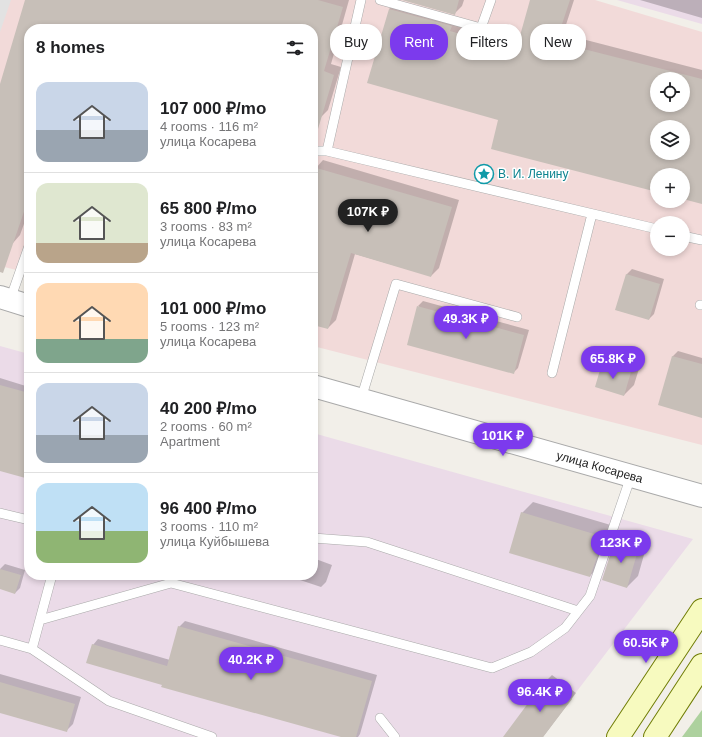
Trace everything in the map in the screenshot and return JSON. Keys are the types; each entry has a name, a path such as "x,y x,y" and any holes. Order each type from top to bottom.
{"main road":[{"path":"618,737 702,610"},
{"path":"655,737 702,665"}],"street":[{"name":"улица Косарева","path":"318,387 702,496"}],"lane":[{"path":"327,151 361,0"},
{"path":"380,0 481,28 491,0"},
{"path":"318,151 327,151 650,228"},
{"path":"552,373 592,214"},
{"path":"690,237 702,240"},
{"path":"13,301 24,263"},
{"path":"361,399 396,284 517,317"},
{"path":"40,620 171,583 492,668 531,652 565,628 590,596 631,476"},
{"path":"0,513 24,519"},
{"path":"318,538 367,542 578,611"},
{"path":"32,648 51,580"},
{"path":"0,640 32,648 109,701 212,737"},
{"path":"380,718 395,737"}],"shaded area":[{"path":"0,0 595,0 702,32 702,445 318,347 318,24 24,24 24,272 0,266"},
{"path":"0,0 11,0 0,32"},
{"path":"617,0 702,0 702,24"},
{"path":"0,346 24,353 24,580 318,580 318,434 693,539 542,737 0,737"}],"green space":[{"path":"702,710 702,737 682,737"}],"building":[{"path":"25,0 318,0 343,7 338,24 330,24 330,51 324,71 334,75 318,129 318,24 24,24 24,212 3,273 0,272 0,84"},
{"path":"402,0 459,0 455,15"},
{"path":"530,0 570,0 562,24 530,24 530,60 586,60 586,50 674,72 650,72 650,112 690,112 690,76 702,79 702,204 690,201 690,168 650,168 650,190 491,149 498,120 367,83 374,60 382,60 382,33 389,9 445,24 390,24 390,60 448,60 448,25 452,26 450,31 456,33 456,60 522,60 522,29"},
{"path":"318,168 452,207 431,277 351,253 328,329 318,326"},
{"path":"626,274 660,284 649,320 615,310"},
{"path":"417,306 524,335 514,374 407,345"},
{"path":"672,356 702,364 702,418 658,405"},
{"path":"602,363 631,372 624,396 595,387"},
{"path":"0,385 24,392 24,478 0,471"},
{"path":"521,512 604,537 590,577 509,553"},
{"path":"615,540 639,547 627,588 602,580"},
{"path":"0,569 21,575 15,594 0,589"},
{"path":"178,626 372,681 356,737 341,737 161,687 162,685 86,663 92,644 167,666"},
{"path":"546,679 572,699 543,737 503,737"},
{"path":"0,682 75,704 67,732 0,713"}],"place":[{"name":"В. И. Ленину","path":"484,174"}]}
